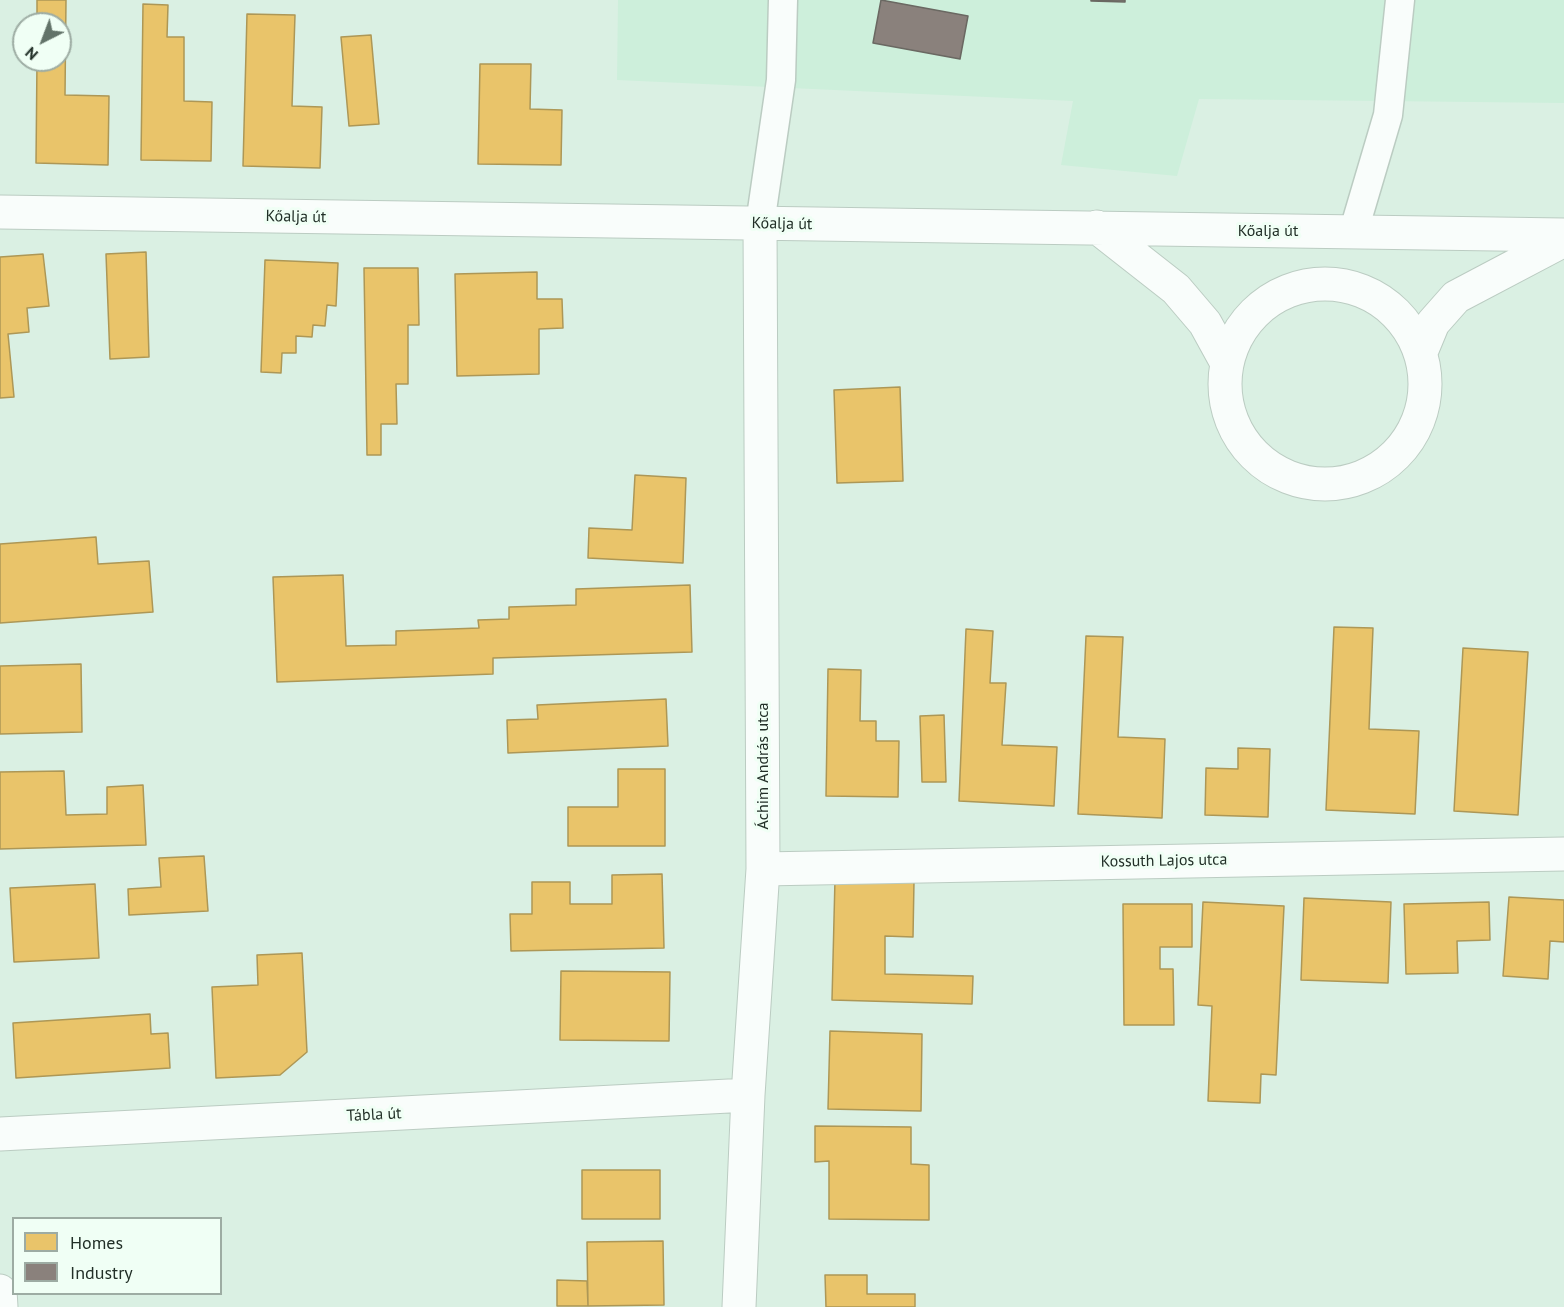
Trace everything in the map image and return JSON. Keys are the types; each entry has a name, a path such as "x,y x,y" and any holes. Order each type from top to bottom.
{"street":[{"name":"Kőalja út","path":"0,212 1564,235"},
{"name":"Áchim András utca","path":"739,1307 748,1095 763,869 760,224"},
{"path":"1097,227 1176,289 1204,323 1227,363"},
{"path":"1319,283 1340,231"},
{"path":"1421,352 1433,322 1456,297 1564,240"},
{"path":"1319,283 1352,287 1382,301 1406,324 1421,352 1426,385 1420,418 1404,447 1379,470 1347,483 1314,484 1281,475 1254,456 1234,428 1225,395 1227,363 1238,332 1260,307 1288,290 1319,283"},
{"name":"Kossuth Lajos utca","path":"763,869 1564,854"},
{"name":"Tábla út","path":"0,1134 748,1095"},
{"path":"0,1292 1,1307"}],"lane":[{"path":"760,224 781,80 783,0"},
{"path":"1340,231 1388,115 1400,0"}],"shaded area":[{"path":"618,0 1564,0 1564,103 1199,99 1177,176 1061,165 1073,101 617,80"}],"building: Homes":[{"path":"37,0 66,0 66,12 37,12"},
{"path":"143,4 168,5 167,37 184,37 184,101 212,102 211,161 141,160"},
{"path":"247,14 295,15 292,106 322,107 320,168 243,166"},
{"path":"371,35 379,124 349,126 341,37"},
{"path":"480,64 531,64 530,109 562,110 561,165 478,164"},
{"path":"37,72 65,72 65,95 109,96 108,165 36,163"},
{"path":"146,252 149,357 110,359 106,254"},
{"path":"43,254 49,306 27,308 29,332 8,334 14,397 0,398 0,257"},
{"path":"265,260 338,263 336,306 327,305 325,326 313,325 312,337 296,336 296,353 282,353 281,373 261,372"},
{"path":"364,268 418,268 419,325 408,325 408,384 396,384 397,424 381,424 381,455 367,455"},
{"path":"537,272 537,299 562,299 563,328 539,329 539,374 457,376 455,274"},
{"path":"900,387 903,481 837,483 834,390"},
{"path":"635,475 686,478 683,563 588,558 589,528 632,530"},
{"path":"96,537 98,564 149,561 153,612 0,623 0,544"},
{"path":"343,575 346,646 396,645 396,631 479,628 478,620 509,619 509,607 576,605 576,589 690,585 692,652 493,658 493,674 277,682 273,577"},
{"path":"1334,627 1373,628 1369,729 1419,731 1415,814 1326,810"},
{"path":"966,629 993,631 990,683 1006,683 1002,745 1057,747 1054,806 959,801"},
{"path":"1086,636 1123,637 1118,737 1165,739 1162,818 1078,814"},
{"path":"1463,648 1528,652 1518,815 1454,811"},
{"path":"81,664 82,732 0,734 0,666"},
{"path":"828,669 861,670 860,721 876,721 876,741 899,741 898,797 826,796"},
{"path":"666,699 668,746 508,753 507,720 538,719 537,705"},
{"path":"944,715 946,782 922,782 920,716"},
{"path":"1238,748 1270,749 1268,817 1205,815 1206,768 1238,769"},
{"path":"618,769 665,769 665,846 568,846 568,807 618,807"},
{"path":"64,771 66,815 107,814 107,787 143,785 146,845 0,849 0,772"},
{"path":"204,856 208,911 129,915 128,889 161,887 159,858"},
{"path":"662,874 664,948 511,951 510,914 532,914 532,882 570,882 570,904 612,904 612,875"},
{"path":"835,879 914,881 913,937 885,936 885,974 973,976 972,1004 832,1000"},
{"path":"95,884 99,958 14,962 10,888"},
{"path":"1509,897 1564,900 1564,942 1550,941 1548,979 1503,976"},
{"path":"1304,898 1391,902 1388,983 1301,980"},
{"path":"1203,902 1284,906 1276,1075 1261,1074 1260,1103 1208,1101 1212,1006 1198,1005"},
{"path":"1489,902 1490,940 1457,941 1458,973 1406,974 1404,904"},
{"path":"1123,904 1192,904 1192,947 1160,947 1160,969 1173,969 1174,1025 1124,1025"},
{"path":"302,953 307,1052 280,1075 216,1078 212,987 258,985 257,955"},
{"path":"561,971 670,972 669,1041 560,1040"},
{"path":"150,1014 151,1034 168,1033 170,1068 16,1078 13,1023"},
{"path":"830,1031 922,1034 921,1111 828,1109"},
{"path":"815,1126 911,1127 911,1164 929,1165 929,1220 829,1219 829,1161 815,1162"},
{"path":"582,1170 660,1170 660,1219 582,1219"},
{"path":"663,1241 664,1305 588,1306 587,1242"},
{"path":"825,1275 867,1275 867,1294 915,1294 915,1307 826,1307"},
{"path":"557,1280 587,1281 588,1306 557,1306"}],"building: Industry":[{"path":"881,0 968,16 960,59 873,43"},
{"path":"1125,0 1125,2 1091,1"}]}
